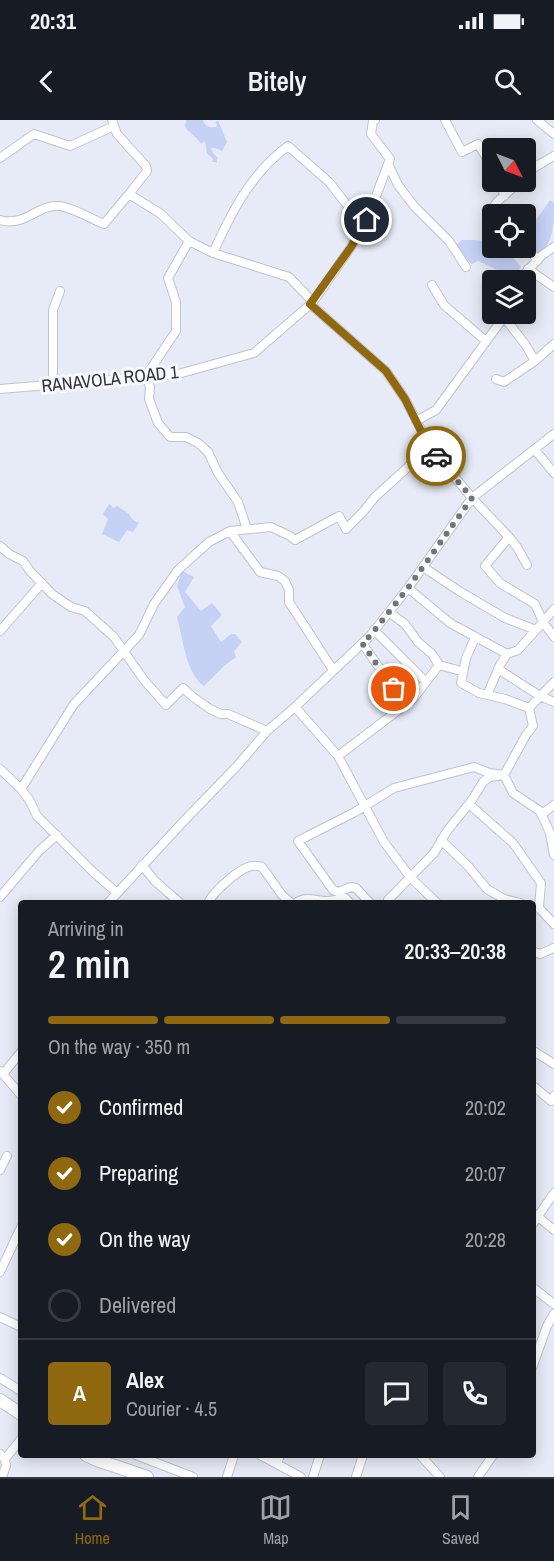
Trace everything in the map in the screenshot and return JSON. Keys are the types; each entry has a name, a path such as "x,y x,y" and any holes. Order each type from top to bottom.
{"highway":[{"path":"0,1400 18,1412"},
{"path":"93,1458 147,1477"}],"street":[{"path":"375,120 371,134 390,159 388,164 398,184 414,206 449,241 466,267"},
{"path":"445,120 462,152 478,144 482,150"},
{"path":"537,120 554,134"},
{"path":"0,158 34,134 70,146 113,123 117,134 146,166 147,171 104,224 60,206 50,207 17,222 0,220"},
{"path":"213,253 227,220 241,197 275,155 288,146 329,182 354,214 367,220"},
{"path":"536,166 554,156"},
{"name":"RANAVOLA ROAD 1","path":"0,389 178,374 254,353 312,303 367,220 388,164"},
{"path":"503,192 504,196"},
{"path":"497,204 508,192"},
{"path":"129,194 161,214 189,241 213,253 289,277 312,303 386,371 405,399 429,447 509,537 527,565"},
{"path":"189,241 168,278 176,302 176,332 146,376 150,387 149,399 158,423 170,437 186,437 198,443 208,452 218,473 238,502 247,529"},
{"path":"554,247 528,269 554,287"},
{"path":"432,285 444,305 486,341"},
{"path":"53,385 53,310 60,291"},
{"path":"416,421 436,410 497,324"},
{"path":"510,324 535,361"},
{"path":"496,379 504,382 535,361 554,344"},
{"path":"110,900 237,766 267,731 374,630 408,588 472,498 554,434"},
{"path":"21,789 74,704 140,635 154,604 178,570 209,542 231,531 271,527 295,540 339,516 346,529 375,497 429,447"},
{"path":"535,450 554,473"},
{"path":"231,531 260,572 278,576 285,581 289,590 289,603 333,670"},
{"path":"509,537 485,566 500,583 536,604 543,622 554,636"},
{"path":"0,546 23,561 52,594 72,606 85,610 114,637 144,680 166,705 183,688 210,709 220,714 228,714 267,731"},
{"path":"423,567 505,618 536,630"},
{"path":"0,631 42,583"},
{"path":"408,588 450,623 507,654"},
{"path":"487,694 507,654 518,650 554,609"},
{"path":"389,612 405,624 439,665 461,671"},
{"path":"374,630 426,682"},
{"path":"475,638 466,658 461,683 479,693 529,708"},
{"path":"362,643 405,705"},
{"path":"338,756 413,699 439,665"},
{"path":"498,669 540,696 554,702"},
{"path":"529,708 554,682"},
{"path":"295,707 338,756 384,842 411,878 434,900"},
{"path":"504,775 521,742 533,726 529,708"},
{"path":"367,900 351,887 338,892 333,890 298,841 366,806 394,788 474,767 489,773 504,775"},
{"path":"2,774 21,789 37,816 116,892"},
{"path":"388,900 434,853 483,782 490,777 504,775"},
{"path":"504,775 513,793 542,814 550,833 554,855"},
{"path":"469,804 513,843 541,883 536,908 554,924"},
{"path":"542,814 554,805"},
{"path":"0,897 39,851 57,835"},
{"path":"441,840 468,866 487,889 510,900"},
{"path":"142,865 155,881 177,900"},
{"path":"209,900 224,882 250,866 262,867 287,900"},
{"path":"332,900 345,898 347,900"},
{"path":"300,900 320,900"},
{"path":"536,952 540,954 554,948"},
{"path":"536,1053 554,1064"},
{"path":"18,1055 1,1072 18,1092"},
{"path":"536,1088 553,1100"},
{"path":"0,1170 7,1156"},
{"path":"554,1194 536,1215 554,1230"},
{"path":"0,1272 18,1233"},
{"path":"536,1290 554,1304"},
{"path":"536,1357 547,1326 554,1314"},
{"path":"0,1317 18,1326"},
{"path":"0,1378 18,1389"},
{"path":"3,1477 6,1466 3,1456 18,1442"},
{"path":"144,1458 193,1477"},
{"path":"227,1477 233,1458"},
{"path":"313,1477 319,1458"},
{"path":"356,1477 362,1458"},
{"path":"423,1458 440,1477"},
{"path":"478,1477 491,1458"},
{"path":"278,1459 301,1477"}],"water":[{"path":"186,120 203,120 206,125 216,127 215,123 218,120 227,142 222,151 211,148 218,158 217,163 212,162 213,159 207,153 205,141 201,144 187,130"},
{"path":"550,200 554,203 552,233 543,251 537,255 536,219"},
{"path":"462,240 482,241 482,258 514,258 521,267 518,270 497,270 478,261 472,264 461,255 455,246"},
{"path":"109,504 114,508 117,506 139,523 133,532 127,530 119,542 102,534 108,519 103,514"},
{"path":"182,571 194,577 185,592 201,611 212,603 222,615 211,626 221,642 231,634 235,634 242,642 234,651 236,657 204,686 189,664 177,617 185,607 177,586"}],"way so far":[{"path":"394,689 362,643 408,588 472,498 436,456"}],"route":[{"path":"367,220 351,247 310,304 386,371 405,399 429,447 436,456"}]}
